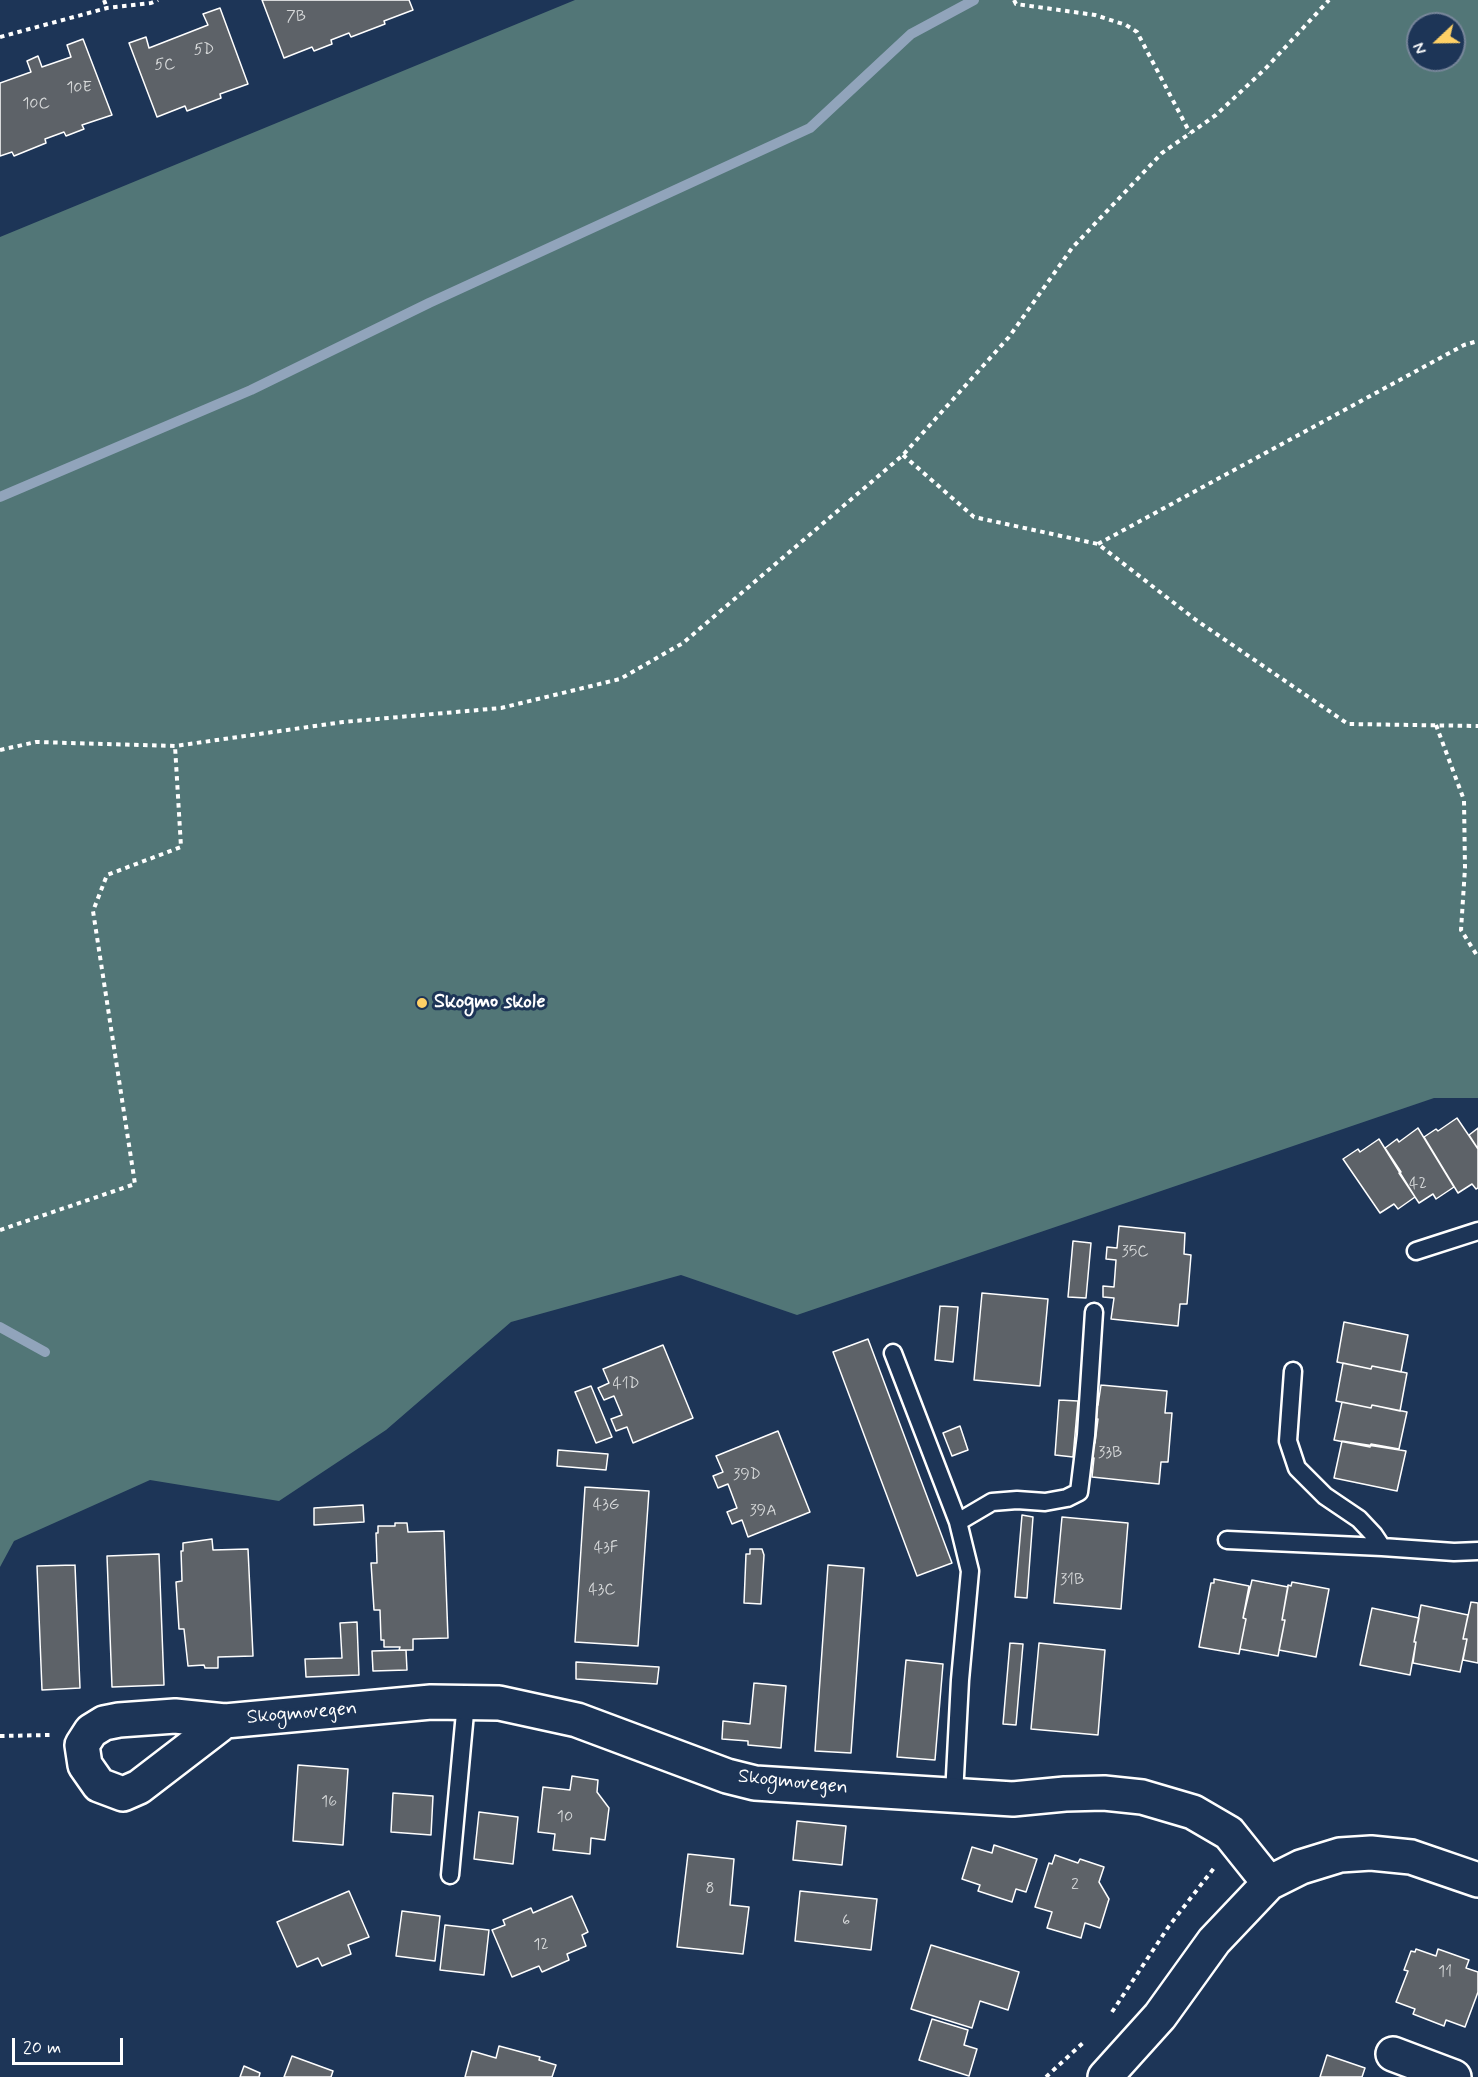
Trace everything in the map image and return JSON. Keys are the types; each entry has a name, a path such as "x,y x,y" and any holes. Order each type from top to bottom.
{"street":[{"name":"Skogmovegen","path":"225,1721 139,1787 123,1794 99,1785 85,1766 82,1745 91,1731 104,1723 118,1720 175,1716 225,1721 431,1702 498,1703 577,1720 727,1776 755,1783 1012,1799 1104,1793 1142,1797 1193,1812 1229,1833 1269,1883"},
{"path":"1105,2077 1160,2016 1214,1941 1269,1883 1301,1867 1340,1855 1371,1853 1411,1857 1472,1868"},
{"path":"1408,2065 1455,2077"}],"lane":[{"path":"1416,1251 1478,1231"},
{"path":"958,1522 992,1502 1017,1500 1045,1502 1067,1498 1079,1492 1086,1435 1094,1312"},
{"path":"893,1353 958,1522 970,1571 960,1680 954,1795"},
{"path":"1293,1371 1288,1441 1297,1468 1325,1496 1359,1519 1382,1546"},
{"path":"1227,1539 1382,1546 1454,1552 1478,1551"},
{"path":"450,1875 465,1702"}],"path":[{"path":"104,0 107,8"},
{"path":"0,37 107,8 151,3 158,0"},
{"path":"0,750 36,742 175,746 343,722 501,708 620,680 683,643 903,455 1009,337 1072,248 1162,153 1216,115 1266,68 1329,0"},
{"path":"1015,2 1095,15 1126,25 1137,32 1190,133"},
{"path":"1098,544 1464,345 1478,341"},
{"path":"903,455 974,517 1098,544 1196,620 1348,724 1478,726"},
{"path":"1436,725 1464,800 1465,868 1461,930 1478,957"},
{"path":"0,1230 135,1184 93,910 107,875 181,847 175,746"},
{"path":"0,1736 55,1735 82,1745"},
{"path":"1110,2015 1169,1926 1220,1860"},
{"path":"1046,2077 1087,2040"}],"green space":[{"path":"575,0 1478,0 1478,1098 1434,1098 797,1315 681,1275 511,1322 386,1430 279,1501 150,1480 14,1541 0,1567 0,237"}],"building":[{"path":"262,0 409,0 413,10 351,37 349,33 331,40 332,44 314,51 312,47 284,58"},
{"path":"220,8 248,84 220,94 221,98 187,111 185,106 157,117 129,43 146,37 149,48 208,25 203,14"},
{"path":"83,39 112,115 82,125 84,129 66,136 64,132 45,139 46,143 14,156 12,152 0,156 0,83 31,72 27,61 38,56 42,67 71,57 67,45"},
{"path":"1457,1118 1478,1149 1478,1188 1476,1189 1472,1184 1458,1193 1424,1137"},
{"path":"1418,1128 1454,1187 1436,1199 1433,1194 1419,1203 1385,1148 1397,1139 1399,1142"},
{"path":"1478,1128 1478,1149 1469,1135"},
{"path":"1379,1139 1415,1197 1398,1209 1394,1204 1380,1213 1343,1159 1358,1149 1360,1152"},
{"path":"1119,1226 1185,1233 1184,1254 1191,1255 1187,1304 1180,1304 1178,1326 1111,1319 1114,1298 1103,1297 1103,1286 1114,1287 1116,1260 1106,1259 1107,1247 1117,1248"},
{"path":"1073,1241 1091,1243 1086,1298 1068,1297"},
{"path":"982,1293 1048,1299 1040,1386 974,1380"},
{"path":"940,1306 958,1307 953,1362 935,1360"},
{"path":"1344,1322 1408,1335 1401,1372 1337,1362"},
{"path":"868,1339 952,1563 917,1576 833,1352"},
{"path":"663,1345 693,1418 633,1443 627,1427 616,1431 611,1419 622,1415 614,1396 604,1400 598,1388 609,1383 603,1369"},
{"path":"1343,1363 1407,1373 1400,1411 1336,1401"},
{"path":"1101,1385 1167,1391 1165,1413 1172,1413 1168,1462 1161,1462 1159,1484 1092,1477 1094,1458 1089,1458 1091,1443 1095,1443 1098,1419 1092,1419 1094,1404 1098,1405"},
{"path":"591,1386 612,1437 596,1443 575,1392"},
{"path":"1059,1400 1078,1401 1073,1457 1055,1455"},
{"path":"1342,1402 1407,1412 1399,1449 1371,1444 1370,1447 1334,1440"},
{"path":"960,1426 968,1450 952,1456 943,1433"},
{"path":"778,1431 810,1512 748,1537 742,1520 732,1524 727,1512 737,1508 728,1484 718,1488 713,1476 723,1472 716,1456"},
{"path":"1342,1441 1406,1451 1397,1491 1334,1478"},
{"path":"558,1450 608,1454 606,1470 557,1466"},
{"path":"585,1487 649,1491 638,1646 575,1642"},
{"path":"363,1505 364,1522 314,1525 314,1508"},
{"path":"1022,1515 1033,1517 1027,1598 1015,1597"},
{"path":"1062,1517 1128,1523 1121,1609 1054,1603"},
{"path":"395,1523 407,1523 408,1532 444,1531 448,1638 413,1639 413,1650 384,1647 384,1640 381,1640 380,1610 374,1610 371,1563 377,1563 376,1533 378,1533 378,1526 395,1526"},
{"path":"212,1539 213,1550 248,1549 253,1656 218,1657 218,1668 205,1668 204,1665 188,1666 184,1629 179,1629 176,1582 182,1581 181,1551 183,1551 183,1543"},
{"path":"750,1549 762,1549 764,1555 761,1604 744,1603 746,1554 750,1554"},
{"path":"159,1554 164,1685 112,1687 107,1556"},
{"path":"75,1565 80,1688 42,1690 37,1566"},
{"path":"828,1565 864,1568 851,1753 815,1751"},
{"path":"1214,1579 1249,1586 1243,1618 1246,1619 1239,1654 1199,1647 1211,1583 1214,1583"},
{"path":"1252,1580 1288,1587 1278,1656 1240,1649 1246,1619 1243,1618"},
{"path":"1292,1582 1329,1589 1316,1657 1279,1650 1285,1620 1282,1620 1288,1585 1291,1586"},
{"path":"1471,1602 1478,1603 1478,1663 1463,1660 1467,1639 1463,1639"},
{"path":"1421,1605 1468,1615 1463,1639 1467,1639 1460,1672 1413,1663 1416,1642 1414,1642"},
{"path":"1372,1608 1419,1618 1410,1675 1360,1665"},
{"path":"357,1622 359,1675 306,1677 305,1659 342,1658 340,1623"},
{"path":"1010,1643 1023,1644 1016,1725 1003,1724"},
{"path":"1039,1643 1105,1650 1098,1735 1031,1729"},
{"path":"406,1650 407,1670 373,1671 372,1651"},
{"path":"906,1660 943,1664 935,1760 897,1757"},
{"path":"576,1662 659,1667 657,1684 576,1679"},
{"path":"754,1683 786,1686 781,1748 748,1745 748,1741 722,1739 723,1721 750,1724"},
{"path":"298,1765 348,1769 343,1845 293,1841"},
{"path":"572,1776 598,1780 597,1792 609,1808 605,1840 591,1838 590,1854 553,1850 555,1834 538,1832 543,1787 570,1790"},
{"path":"393,1793 433,1796 431,1835 391,1832"},
{"path":"479,1812 518,1817 513,1864 474,1859"},
{"path":"797,1821 846,1826 842,1865 793,1860"},
{"path":"994,1845 1037,1859 1026,1892 1016,1889 1012,1902 978,1891 980,1885 962,1879 972,1847 992,1853"},
{"path":"688,1854 734,1859 730,1905 749,1907 743,1954 677,1947"},
{"path":"1055,1855 1078,1863 1080,1859 1104,1867 1099,1882 1109,1899 1100,1928 1085,1923 1081,1938 1047,1928 1052,1912 1035,1907 1049,1863 1052,1864"},
{"path":"349,1891 369,1937 348,1945 351,1954 322,1966 318,1958 297,1967 277,1922"},
{"path":"800,1891 877,1899 871,1950 795,1941"},
{"path":"572,1896 588,1932 582,1935 586,1946 567,1954 569,1960 542,1972 539,1966 512,1977 492,1930 505,1925 503,1920 531,1908 533,1913"},
{"path":"402,1911 440,1916 435,1961 396,1956"},
{"path":"445,1925 489,1930 484,1975 440,1970"},
{"path":"931,1945 1019,1972 1008,2010 980,2001 972,2028 911,2009"},
{"path":"1416,1949 1436,1956 1438,1949 1469,1960 1466,1968 1478,1972 1478,1992 1465,2027 1446,2020 1444,2026 1413,2014 1415,2009 1396,2002 1408,1971 1404,1970 1411,1951 1415,1952"},
{"path":"932,2019 968,2030 964,2045 977,2049 969,2076 919,2060"},
{"path":"499,2046 540,2057 539,2060 556,2065 552,2077 465,2077 472,2051 496,2058"},
{"path":"1327,2055 1365,2068 1362,2077 1320,2077"},
{"path":"292,2056 333,2071 331,2077 284,2077"},
{"path":"244,2066 260,2073 259,2077 240,2077"}],"waterway":[{"path":"0,497 251,390 429,303 810,128 911,34 974,0"},
{"path":"0,1327 45,1352"}],"place":[{"name":"Skogmo skole","path":"422,1003"}]}
